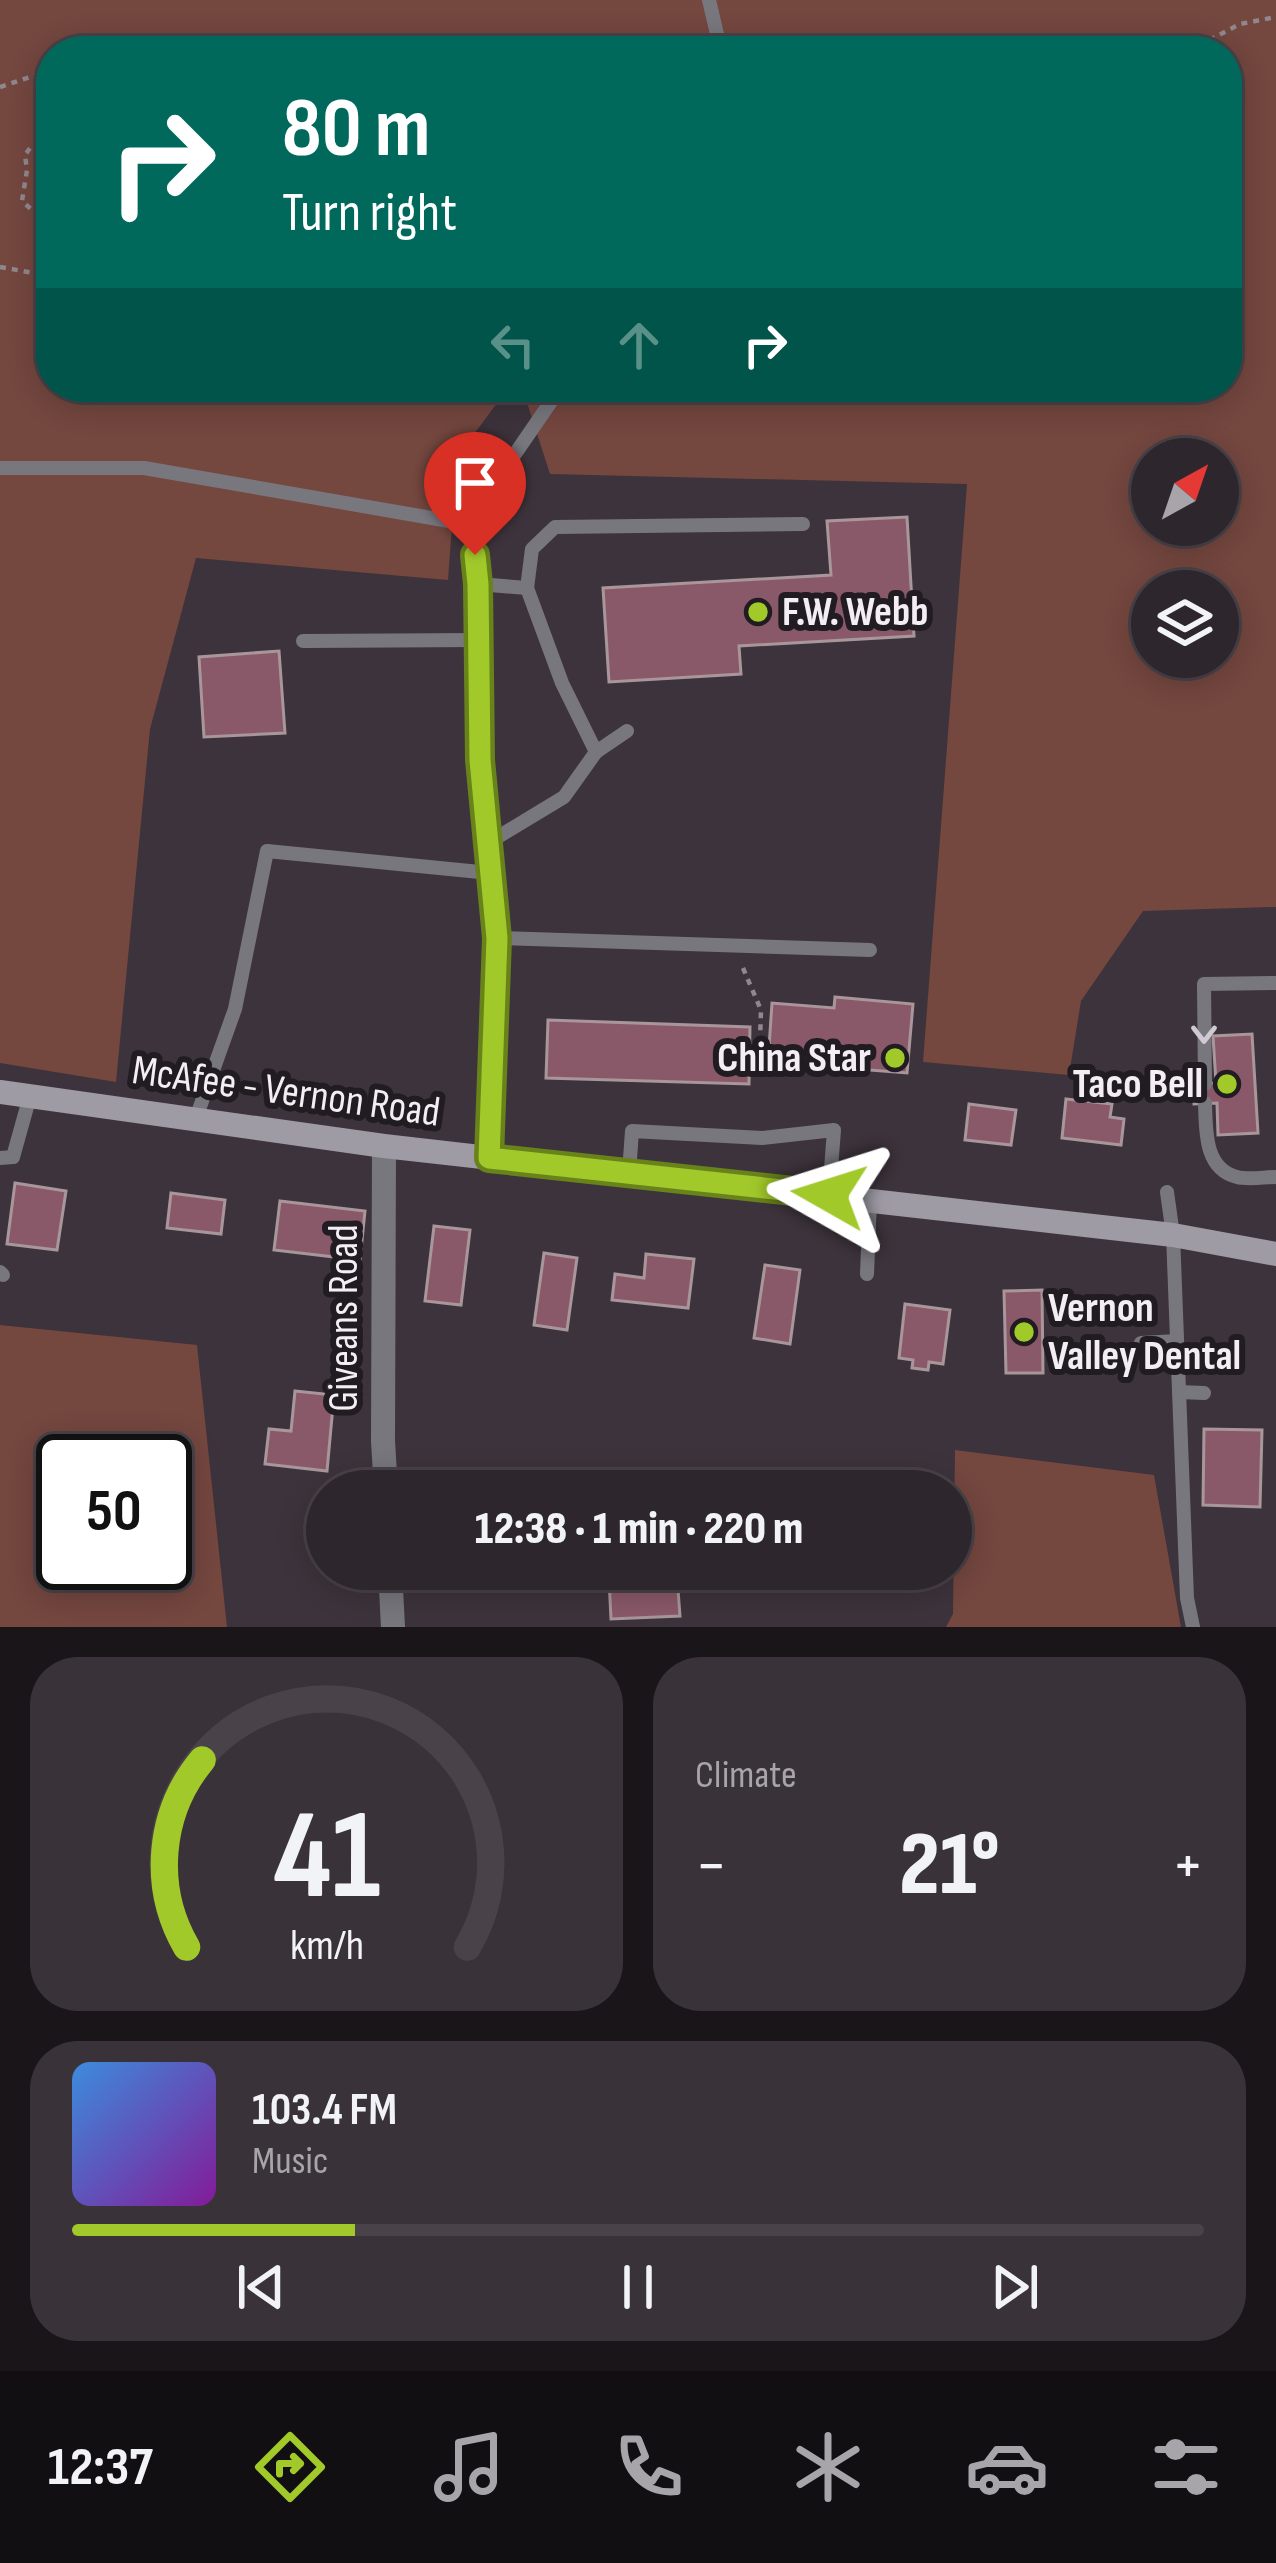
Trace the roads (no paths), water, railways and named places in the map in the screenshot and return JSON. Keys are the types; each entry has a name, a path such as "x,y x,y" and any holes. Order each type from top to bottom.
{"main road":[{"name":"McAfee - Vernon Road","path":"0,1092 384,1146 1174,1235 1276,1254"}],"street":[{"name":"Giveans Road","path":"384,1146 385,1470"},
{"path":"391,1590 393,1627"}],"lane":[{"path":"709,0 717,36"},
{"path":"489,1158 497,938 480,760 478,584 472,525 551,402"},
{"path":"0,468 144,468 472,525"},
{"path":"596,752 562,683 527,588 532,549 555,527 803,524"},
{"path":"478,584 527,588"},
{"path":"303,641 479,640"},
{"path":"488,843 564,796 596,752 627,731"},
{"path":"196,1118 235,1009 267,851 490,873"},
{"path":"497,938 870,950"},
{"path":"1205,1084 1204,984 1276,983"},
{"path":"0,1158 13,1157 30,1096"},
{"path":"1205,1103 1207,1144 1218,1167 1237,1178 1276,1177"},
{"path":"629,1173 632,1130 762,1138 834,1130 829,1195"},
{"path":"1167,1192 1174,1235 1193,1547 1187,1598 1192,1627"},
{"path":"867,1274 870,1200"},
{"path":"1141,1343 1178,1341"},
{"path":"1180,1392 1204,1394"}],"place":[{"name":"F.W. Webb","path":"758,612"},
{"name":"China Star","path":"895,1058"},
{"name":"Taco Bell","path":"1227,1084"},
{"name":"Vernon Valley Dental","path":"1024,1332"}]}
